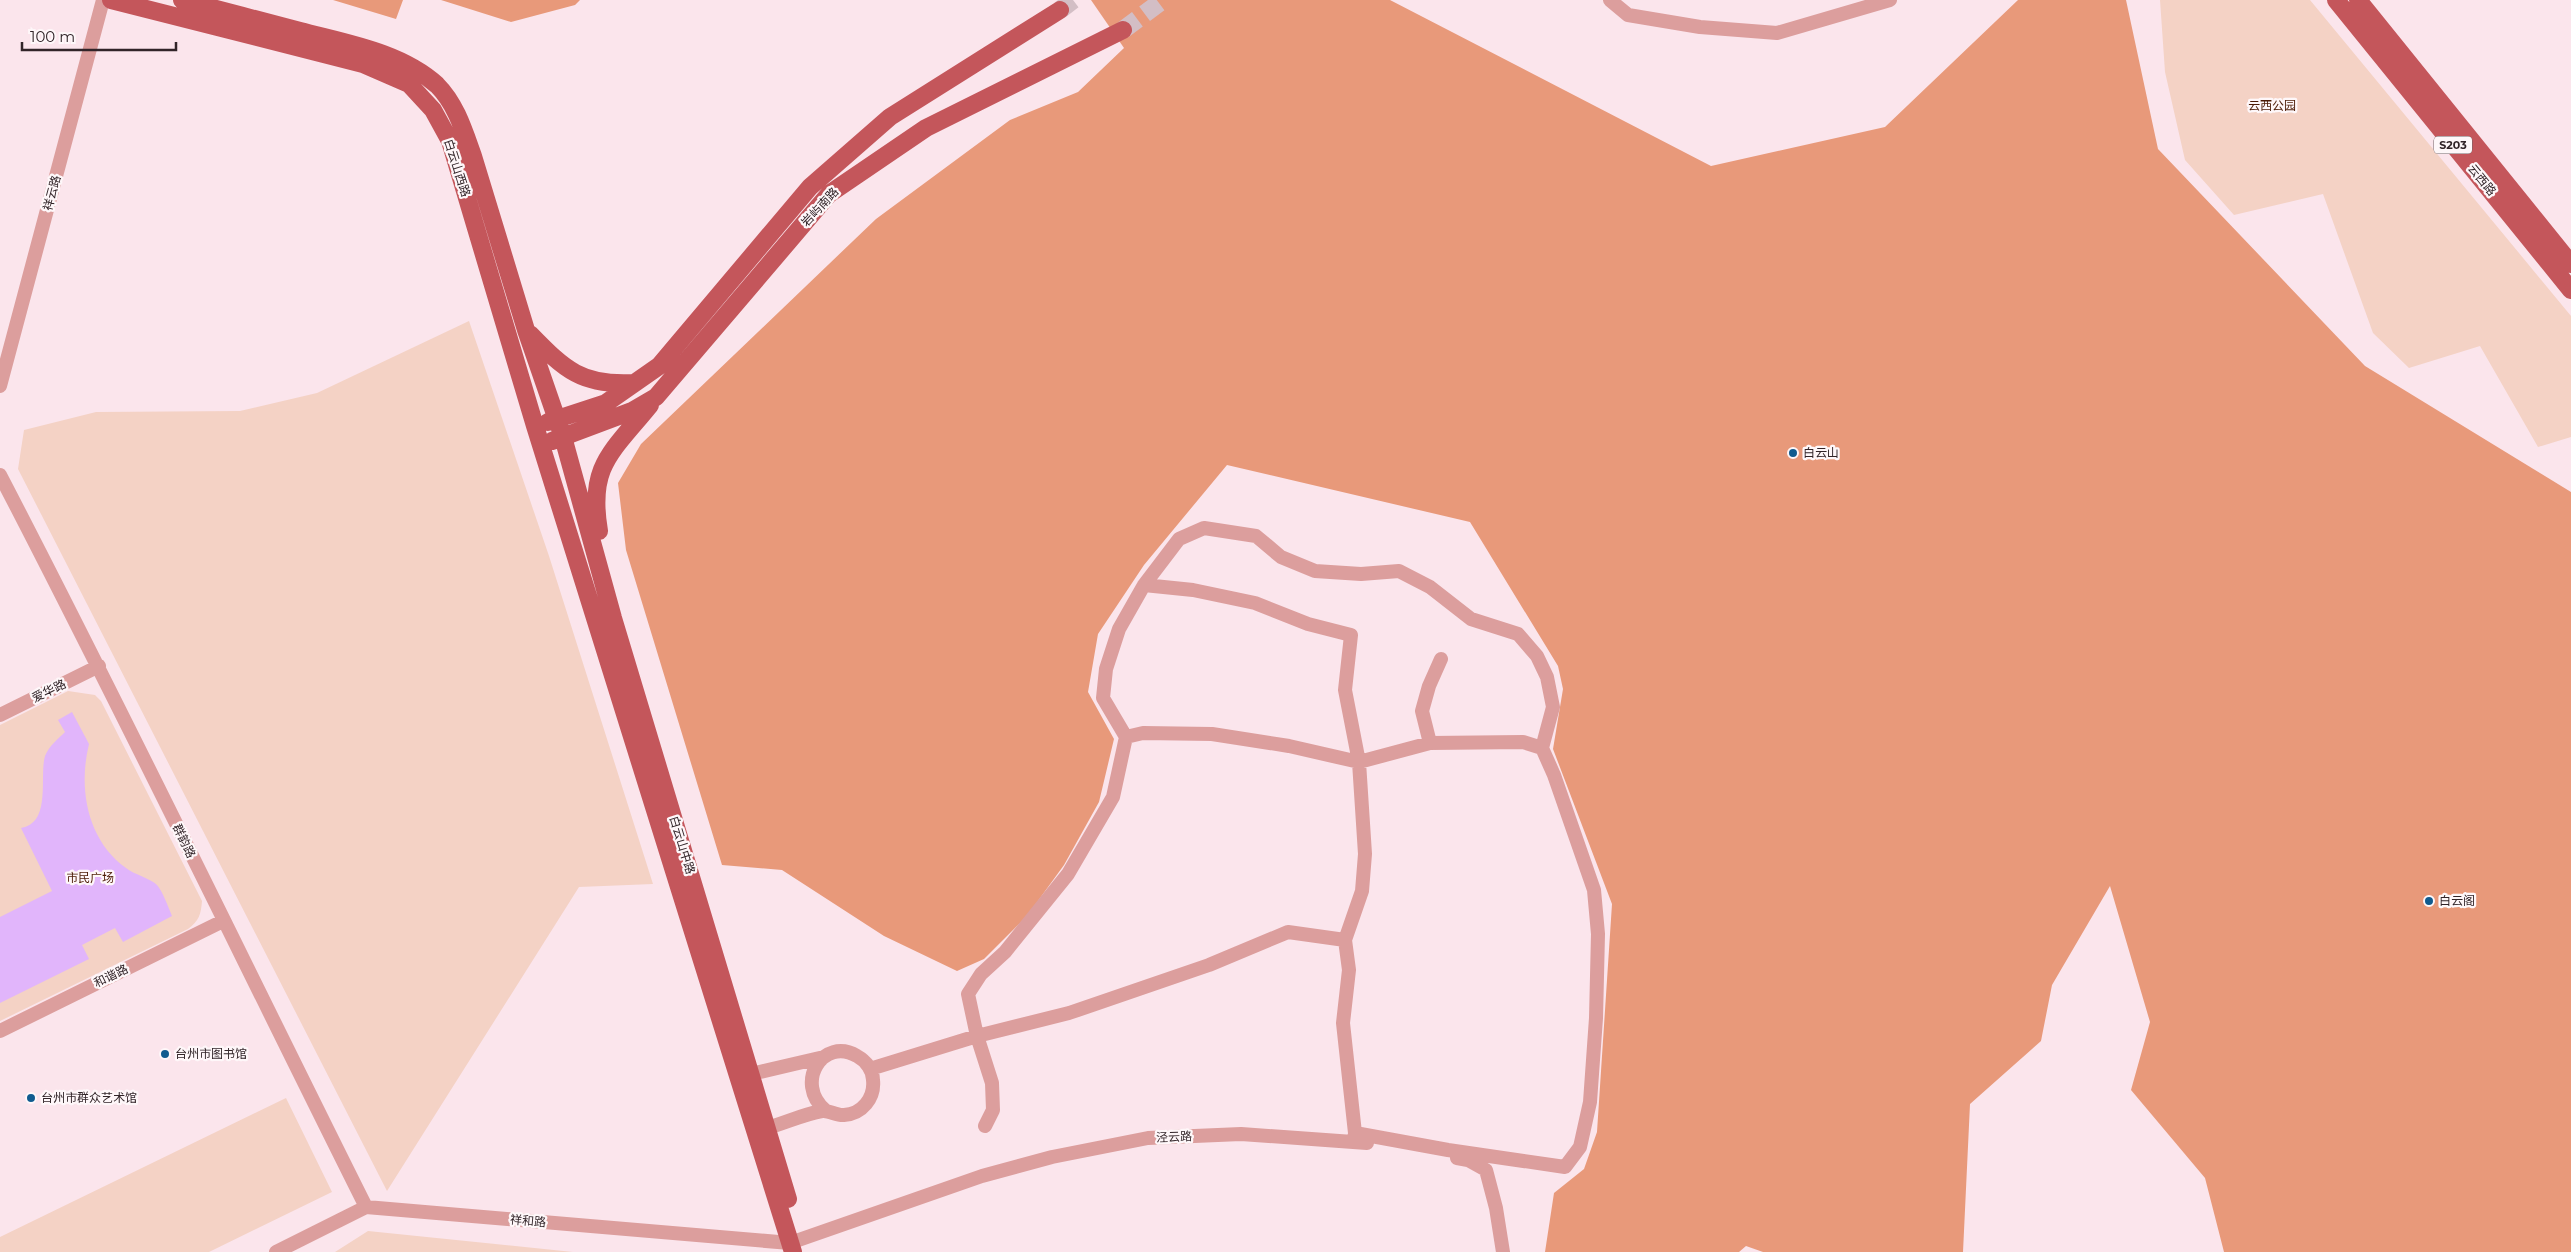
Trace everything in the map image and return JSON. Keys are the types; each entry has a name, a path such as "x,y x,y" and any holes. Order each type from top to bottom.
{"main road":[{"name":"白云山西路","path":"111,0 363,64 409,84 433,110 450,141 542,445"},
{"name":"白云山西路","path":"182,0 372,50 406,65 436,85 451,102 463,127 526,330 563,437"},
{"name":"云西路","path":"2336,0 2571,290"},
{"name":"云西路","path":"2358,0 2571,264"},
{"name":"岩屿南路","path":"535,426 606,403 658,366 810,187 838,161 890,118 1060,10"},
{"name":"岩屿南路","path":"542,445 632,411 656,397 829,194 926,128 1123,30"},
{"path":"526,330 560,365 574,375 590,381 612,384 635,383"},
{"path":"613,618 596,511 595,493 598,476 612,451 656,397"},
{"name":"白云山中路","path":"563,437 613,618 767,1128 797,1247"},
{"name":"白云山中路","path":"542,445 797,1247"}],"street":[{"name":"祥云路","path":"0,386 103,0"},
{"path":"1610,0 1628,15 1700,27 1777,33 1890,0"},
{"name":"群韵路","path":"0,475 99,666 222,921 366,1207"},
{"path":"985,1126 993,1110 992,1083 977,1036 968,994 981,974 1005,952 1068,874 1113,797 1126,737 1103,698 1106,669 1119,629 1144,585 1179,539 1204,528 1256,536 1281,556 1315,571 1361,574 1399,571 1430,587 1471,619 1518,634 1537,656 1547,677 1553,707 1542,748 1554,775 1594,890 1596,916 1596,1018 1590,1102 1580,1147 1565,1167 1354,1137 1343,1023 1349,970 1345,940 1362,891 1365,854 1359,762 1345,690 1352,635 1308,624 1255,603 1193,590 1144,585"},
{"path":"1430,743 1422,711 1429,686 1441,658"},
{"name":"爱华路","path":"0,715 99,666"},
{"path":"1126,737 1143,733 1212,734 1288,746 1359,762 1430,743 1523,742 1542,748"},
{"name":"和谐路","path":"0,1031 222,921"},
{"path":"870,1069 977,1036 1069,1013 1209,966 1288,932 1345,940"},
{"path":"751,1074 845,1052 864,1060 870,1069 873,1089 863,1107 845,1115 824,1110 767,1128"},
{"path":"824,1110 814,1098 810,1083 817,1064 825,1057"},
{"name":"泾云路","path":"797,1247 982,1176 1052,1157 1148,1138 1241,1134 1354,1137 1468,1160 1486,1170 1496,1208 1503,1252"},
{"path":"276,1252 366,1207"},
{"name":"祥和路","path":"366,1207 797,1247"}],"green space":[{"name":"云西公园","path":"2160,0 2310,0 2571,316 2571,437 2538,447 2480,346 2409,368 2373,333 2323,194 2234,215 2185,160 2165,72"},
{"path":"469,321 549,556 653,884 579,887 387,1191 18,469 24,430 96,412 240,411 317,393"},
{"name":"市民广场","path":"68,691 95,695 101,701 202,901 201,910 197,920 188,929 0,1021 0,725"},
{"path":"286,1098 332,1192 209,1252 0,1252 0,1237"},
{"path":"368,1231 573,1252 335,1252"}],"shaded area":[{"path":"333,0 403,0 396,19"},
{"path":"441,0 580,0 575,5 511,22"},
{"path":"1091,0 1390,0 1711,166 1885,127 2018,0 2126,0 2158,149 2365,366 2571,492 2571,1252 2224,1252 2205,1178 2131,1090 2150,1022 2110,886 2052,985 2041,1041 1970,1104 1963,1252 1763,1252 1746,1246 1739,1252 1545,1252 1554,1193 1584,1169 1597,1132 1612,904 1553,749 1563,689 1558,666 1470,522 1227,465 1144,565 1098,634 1088,692 1114,739 1099,802 1064,865 1027,916 984,959 957,971 884,936 782,870 722,865 626,550 618,483 641,444 876,219 1010,120 1078,92 1124,48"},
{"path":"72,712 89,744 85,778 86,795 94,828 102,843 126,868 157,885 172,916 123,942 115,928 82,945 89,959 0,1003 0,917 52,891 21,828 31,824 41,808 45,756 51,746 65,732 58,720"}],"tunnel":[{"path":"1060,10 1073,0"},
{"path":"1123,30 1163,0"}],"place":[{"name":"白云山","path":"1793,453"},
{"name":"白云阁","path":"2429,901"},
{"name":"台州市图书馆","path":"165,1054"},
{"name":"台州市群众艺术馆","path":"31,1098"}]}
